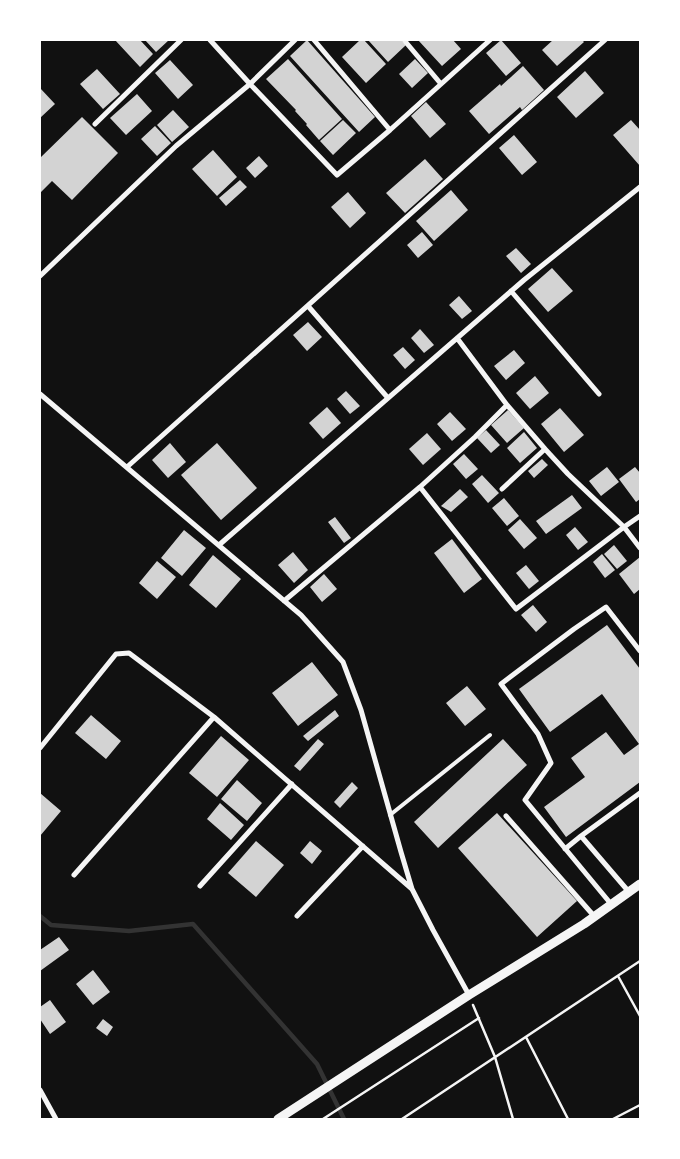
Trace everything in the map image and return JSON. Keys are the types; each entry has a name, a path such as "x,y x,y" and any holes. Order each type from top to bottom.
{"street":[{"path":"95,124 181,40"},
{"path":"210,40 337,174 390,130 490,40"},
{"path":"40,276 176,146 250,84 295,40"},
{"path":"314,40 390,130"},
{"path":"404,40 441,84"},
{"path":"127,467 605,40"},
{"path":"219,545 511,291 640,188"},
{"path":"511,291 599,394"},
{"path":"308,306 388,398"},
{"path":"457,338 507,405 545,450 624,527 640,548"},
{"path":"41,396 301,615 343,662 362,710 412,889 468,995"},
{"path":"284,601 420,488 507,405"},
{"path":"502,488 545,450"},
{"path":"420,488 516,609 640,516"},
{"path":"611,904 525,800 551,763 538,734 501,684 606,607 640,651"},
{"path":"40,748 116,654 129,653 214,717 412,889"},
{"path":"74,875 214,717"},
{"path":"200,886 292,784"},
{"path":"565,849 640,794"},
{"path":"506,816 594,916"},
{"path":"581,836 629,892"},
{"path":"297,916 363,846"},
{"path":"278,1119 468,995 584,924 640,884"},
{"path":"40,1090 56,1119"}],"lane":[{"path":"390,815 490,735"}],"path":[{"path":"402,1119 640,961"},
{"path":"618,976 640,1016"},
{"path":"468,995 495,1057 513,1119"},
{"path":"323,1119 478,1018"},
{"path":"526,1037 568,1119"},
{"path":"613,1119 640,1105"}],"building":[{"path":"115,40 140,40 153,54 140,67"},
{"path":"145,40 169,40 156,52"},
{"path":"307,40 375,117 359,132 290,56"},
{"path":"360,40 364,40 386,64 366,83 342,57"},
{"path":"368,40 401,40 406,45 388,62"},
{"path":"418,40 453,40 461,49 442,66"},
{"path":"501,40 521,63 506,76 486,53"},
{"path":"553,40 582,40 584,42 557,66 542,50"},
{"path":"288,59 342,119 319,140 296,110 266,79"},
{"path":"415,59 428,73 412,88 399,74"},
{"path":"170,60 193,85 178,99 155,73"},
{"path":"523,66 544,90 522,110 520,107 489,134 469,111"},
{"path":"97,69 120,94 103,109 80,84"},
{"path":"585,71 604,93 576,118 557,97"},
{"path":"40,88 55,104 40,118"},
{"path":"137,94 152,111 126,135 110,118"},
{"path":"426,102 446,124 430,138 411,116"},
{"path":"173,110 189,127 172,142 157,125"},
{"path":"82,117 118,153 72,200 52,181 40,193 40,158"},
{"path":"343,120 356,133 333,155 320,141"},
{"path":"631,120 640,130 640,166 613,135"},
{"path":"155,126 171,143 157,156 141,139"},
{"path":"514,135 537,162 522,175 499,148"},
{"path":"213,150 237,177 217,196 192,169"},
{"path":"259,156 268,166 255,178 246,168"},
{"path":"425,159 443,179 405,213 386,193"},
{"path":"240,180 247,187 226,206 219,198"},
{"path":"451,190 468,210 434,241 416,221"},
{"path":"348,192 366,213 350,228 331,207"},
{"path":"422,232 433,245 418,258 407,245"},
{"path":"516,248 531,264 521,273 506,256"},
{"path":"552,268 573,291 548,312 528,289"},
{"path":"459,296 472,311 462,319 449,305"},
{"path":"308,322 322,337 307,351 293,335"},
{"path":"420,329 434,345 424,353 411,338"},
{"path":"403,347 415,360 405,369 393,355"},
{"path":"514,350 525,363 506,380 494,366"},
{"path":"535,376 549,393 530,409 516,393"},
{"path":"346,391 360,406 350,414 337,399"},
{"path":"327,407 341,423 323,439 309,423"},
{"path":"560,408 584,435 564,452 541,424"},
{"path":"508,410 524,428 507,443 491,425"},
{"path":"450,412 466,429 452,441 437,424"},
{"path":"486,430 500,445 491,453 477,438"},
{"path":"524,432 537,448 520,463 507,448"},
{"path":"427,433 441,449 423,465 409,449"},
{"path":"170,443 186,462 168,478 152,460"},
{"path":"217,443 257,488 221,520 181,475"},
{"path":"464,454 478,469 466,479 453,464"},
{"path":"542,459 548,465 534,478 528,471"},
{"path":"607,467 619,482 601,496 589,481"},
{"path":"635,467 640,473 640,499 636,502 619,479"},
{"path":"482,475 499,493 488,503 472,484"},
{"path":"460,489 468,497 451,512 441,506"},
{"path":"572,495 582,508 546,534 536,521"},
{"path":"504,498 519,516 507,526 492,508"},
{"path":"335,517 351,538 344,543 328,522"},
{"path":"520,519 537,538 524,549 508,530"},
{"path":"575,527 588,542 578,550 566,535"},
{"path":"184,530 206,548 182,576 161,558"},
{"path":"452,539 482,579 464,593 434,553"},
{"path":"614,545 627,561 617,569 604,554"},
{"path":"293,552 308,570 294,583 278,565"},
{"path":"602,554 615,570 605,578 593,562"},
{"path":"213,555 241,579 216,608 189,585"},
{"path":"640,557 640,589 634,594 619,574"},
{"path":"157,561 176,577 157,599 139,583"},
{"path":"526,565 539,581 529,589 516,573"},
{"path":"324,574 337,589 322,602 310,587"},
{"path":"533,605 547,622 536,632 521,615"},
{"path":"607,625 640,669 640,782 566,837 544,807 585,777 571,758 606,732 624,755 639,744 602,694 550,732 519,689"},
{"path":"312,662 338,695 298,726 272,693"},
{"path":"467,686 486,709 465,726 446,703"},
{"path":"335,710 339,716 308,741 303,736"},
{"path":"91,715 121,741 106,759 75,733"},
{"path":"221,736 249,760 217,797 189,773"},
{"path":"318,739 324,744 300,771 294,766"},
{"path":"503,739 527,765 438,848 414,822"},
{"path":"237,780 262,803 247,821 221,799"},
{"path":"352,782 358,788 340,808 334,802"},
{"path":"40,793 61,811 40,836"},
{"path":"220,803 244,825 231,840 207,819"},
{"path":"497,813 577,901 537,937 458,848"},
{"path":"256,841 284,865 256,897 228,873"},
{"path":"310,841 322,851 312,864 300,853"},
{"path":"59,937 69,950 40,971 40,950"},
{"path":"93,970 110,992 93,1005 76,984"},
{"path":"50,1000 66,1022 50,1034 40,1019 40,1007"},
{"path":"103,1019 113,1027 107,1036 96,1028"}],"waterway":[{"path":"40,916 51,925 129,931 193,924 317,1064 344,1119"}]}
